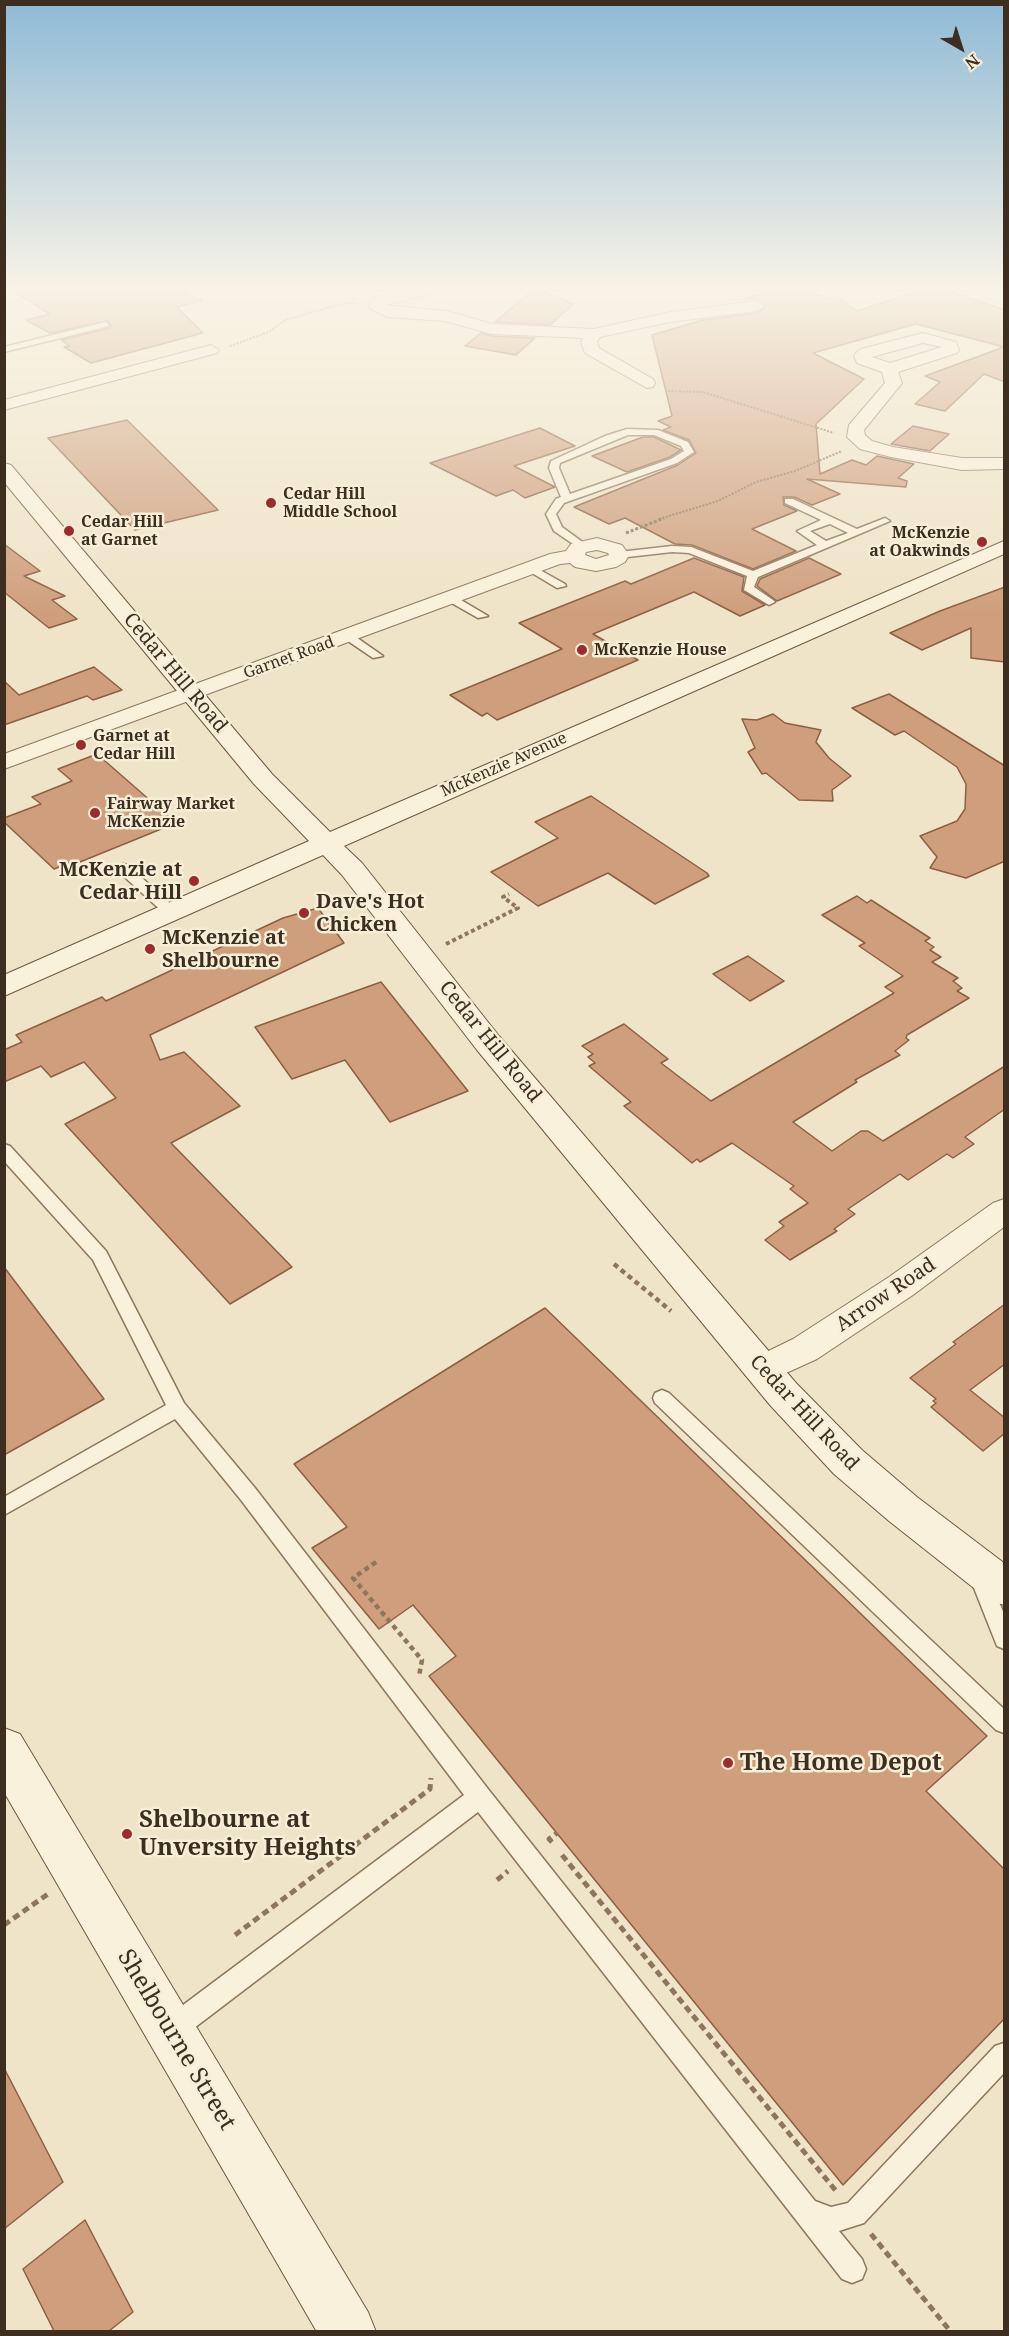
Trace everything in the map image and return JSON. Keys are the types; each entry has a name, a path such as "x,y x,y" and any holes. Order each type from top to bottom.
{"street":[{"path":"4,405 45,394"},
{"path":"885,394 855,429 861,441 891,452 962,464 1005,464"},
{"name":"Cedar Hill Road","path":"4,469 263,779 307,821 365,885 488,1043 762,1370 848,1462 990,1577"},
{"name":"McKenzie Avenue","path":"4,987 1005,547"},
{"name":"Garnet Road","path":"4,762 349,637 557,558 579,551 582,562 603,565 615,561 612,550"},
{"name":"Arrow Road","path":"762,1370 805,1349 901,1286 1005,1211"},
{"name":"Shelbourne Street","path":"4,1749 348,2331"}],"lane":[{"path":"566,498 554,468 556,461 608,438 627,432 655,432 685,444 689,452 674,461 566,498 550,514 558,529 579,551"},
{"path":"789,501 857,532"},
{"path":"826,546 802,531 830,520"},
{"path":"612,550 690,550 753,575 885,521"},
{"path":"531,568 561,586"},
{"path":"753,575 748,588 769,602"},
{"path":"452,599 482,616"},
{"path":"349,637 377,656"},
{"path":"123,868 172,913"},
{"path":"4,1150 99,1256 177,1408 248,1494 451,1760 852,2269"},
{"path":"662,1398 1005,1723"},
{"path":"4,1507 177,1408"},
{"path":"990,1577 1005,1639"},
{"path":"169,2031 480,1797"},
{"path":"807,2211 831,2220 855,2214 1005,2055"}],"path":[{"path":"709,394 861,441"},
{"path":"612,550 643,524 708,505 756,482 861,441"},
{"path":"446,944 518,908 503,897 509,894"},
{"path":"234,1935 430,1789 430,1775 451,1760"},
{"path":"557,1833 549,1839 951,2331"},
{"path":"4,1925 78,1873"}],"building":[{"path":"667,394 848,394 816,424 820,474 852,460 866,465 877,456 914,464 898,478 907,481 906,487 807,479 840,494 812,505 794,497 783,497 784,505 797,511 752,529 796,551 753,569 692,545 675,544 625,518 609,524 574,507 678,465 696,453 689,440 663,430 671,427 658,421 672,416"},
{"path":"926,394 963,394 945,411 915,404"},
{"path":"127,420 218,510 135,530 48,438"},
{"path":"913,426 949,434 930,451 891,444"},
{"path":"540,428 575,446 514,466 555,487 525,498 513,490 496,496 430,463"},
{"path":"643,437 654,437 681,450 670,457 627,472 592,456"},
{"path":"4,544 40,571 24,576 65,596 52,600 77,619 49,628 4,592"},
{"name":"McKenzie House","path":"694,558 744,577 742,591 765,605 740,616 694,592 593,634 638,660 497,720 487,713 482,716 450,695 562,649 519,623 625,581 631,584"},
{"path":"809,558 841,574 777,601 757,586 760,579"},
{"path":"1005,587 1005,662 971,658 971,628 922,650 890,633 940,611"},
{"path":"94,667 122,690 93,700 87,696 4,725 4,681 19,695"},
{"path":"889,694 1005,766 1005,861 966,878 930,868 937,857 920,836 957,821 965,809 966,784 957,767 904,731 895,735 852,708"},
{"path":"773,714 785,723 821,730 816,742 829,758 851,776 832,790 833,801 799,800 766,773 762,774 748,752 755,748 742,719 757,720"},
{"name":"Fairway Market McKenzie","path":"97,754 176,823 75,864 72,862 54,869 4,822 4,818 41,804 32,797 72,781 58,769"},
{"path":"591,796 709,876 655,904 608,873 538,906 491,872 558,838 535,822"},
{"path":"857,896 867,903 871,900 930,938 925,941 934,947 930,950 941,957 932,962 958,978 953,981 962,988 957,991 969,998 907,1035 906,1038 909,1040 895,1051 900,1055 855,1080 857,1082 793,1122 832,1151 861,1131 868,1131 883,1141 1005,1066 1005,1109 965,1137 974,1144 953,1158 947,1154 908,1180 900,1174 848,1209 855,1214 834,1229 837,1231 790,1260 765,1240 784,1226 779,1222 808,1203 790,1189 794,1186 732,1143 700,1162 697,1159 692,1163 624,1106 631,1102 589,1066 595,1063 588,1057 593,1054 582,1046 624,1024 668,1059 661,1063 711,1101 894,993 885,987 903,976 859,946 865,943 822,915"},
{"path":"318,908 344,943 150,1035 160,1060 184,1052 240,1106 171,1143 292,1267 230,1304 65,1124 116,1098 84,1062 51,1077 41,1066 4,1082 4,1050 22,1042 16,1035 102,997 106,1001 283,918"},
{"path":"748,956 784,981 750,1001 713,974"},
{"path":"381,982 468,1091 390,1122 345,1060 292,1079 255,1027"},
{"path":"4,1267 104,1399 4,1455"},
{"path":"1005,1304 1005,1364 970,1390 1005,1418 1005,1433 983,1451 931,1407 936,1403 933,1401 936,1399 910,1378 956,1344 953,1342"},
{"name":"The Home Depot","path":"545,1308 987,1736 926,1791 1005,1870 1005,2018 843,2185 429,1676 456,1656 413,1605 379,1629 312,1548 347,1527 294,1464"},
{"path":"4,2068 63,2182 4,2229"},
{"path":"85,2220 133,2312 109,2331 54,2331 23,2269"}],"place":[{"name":"Cedar Hill Middle School","path":"271,503"},
{"name":"Cedar Hill at Garnet","path":"69,531"},
{"name":"McKenzie at Oakwinds","path":"982,542"},
{"name":"McKenzie House","path":"582,650"},
{"name":"Garnet at Cedar Hill","path":"81,745"},
{"name":"Fairway Market McKenzie","path":"95,813"},
{"name":"McKenzie at Cedar Hill","path":"194,881"},
{"name":"Dave's Hot Chicken","path":"304,913"},
{"name":"McKenzie at Shelbourne","path":"150,949"},
{"name":"The Home Depot","path":"728,1763"},
{"name":"Shelbourne at Unversity Heights","path":"127,1834"}]}
